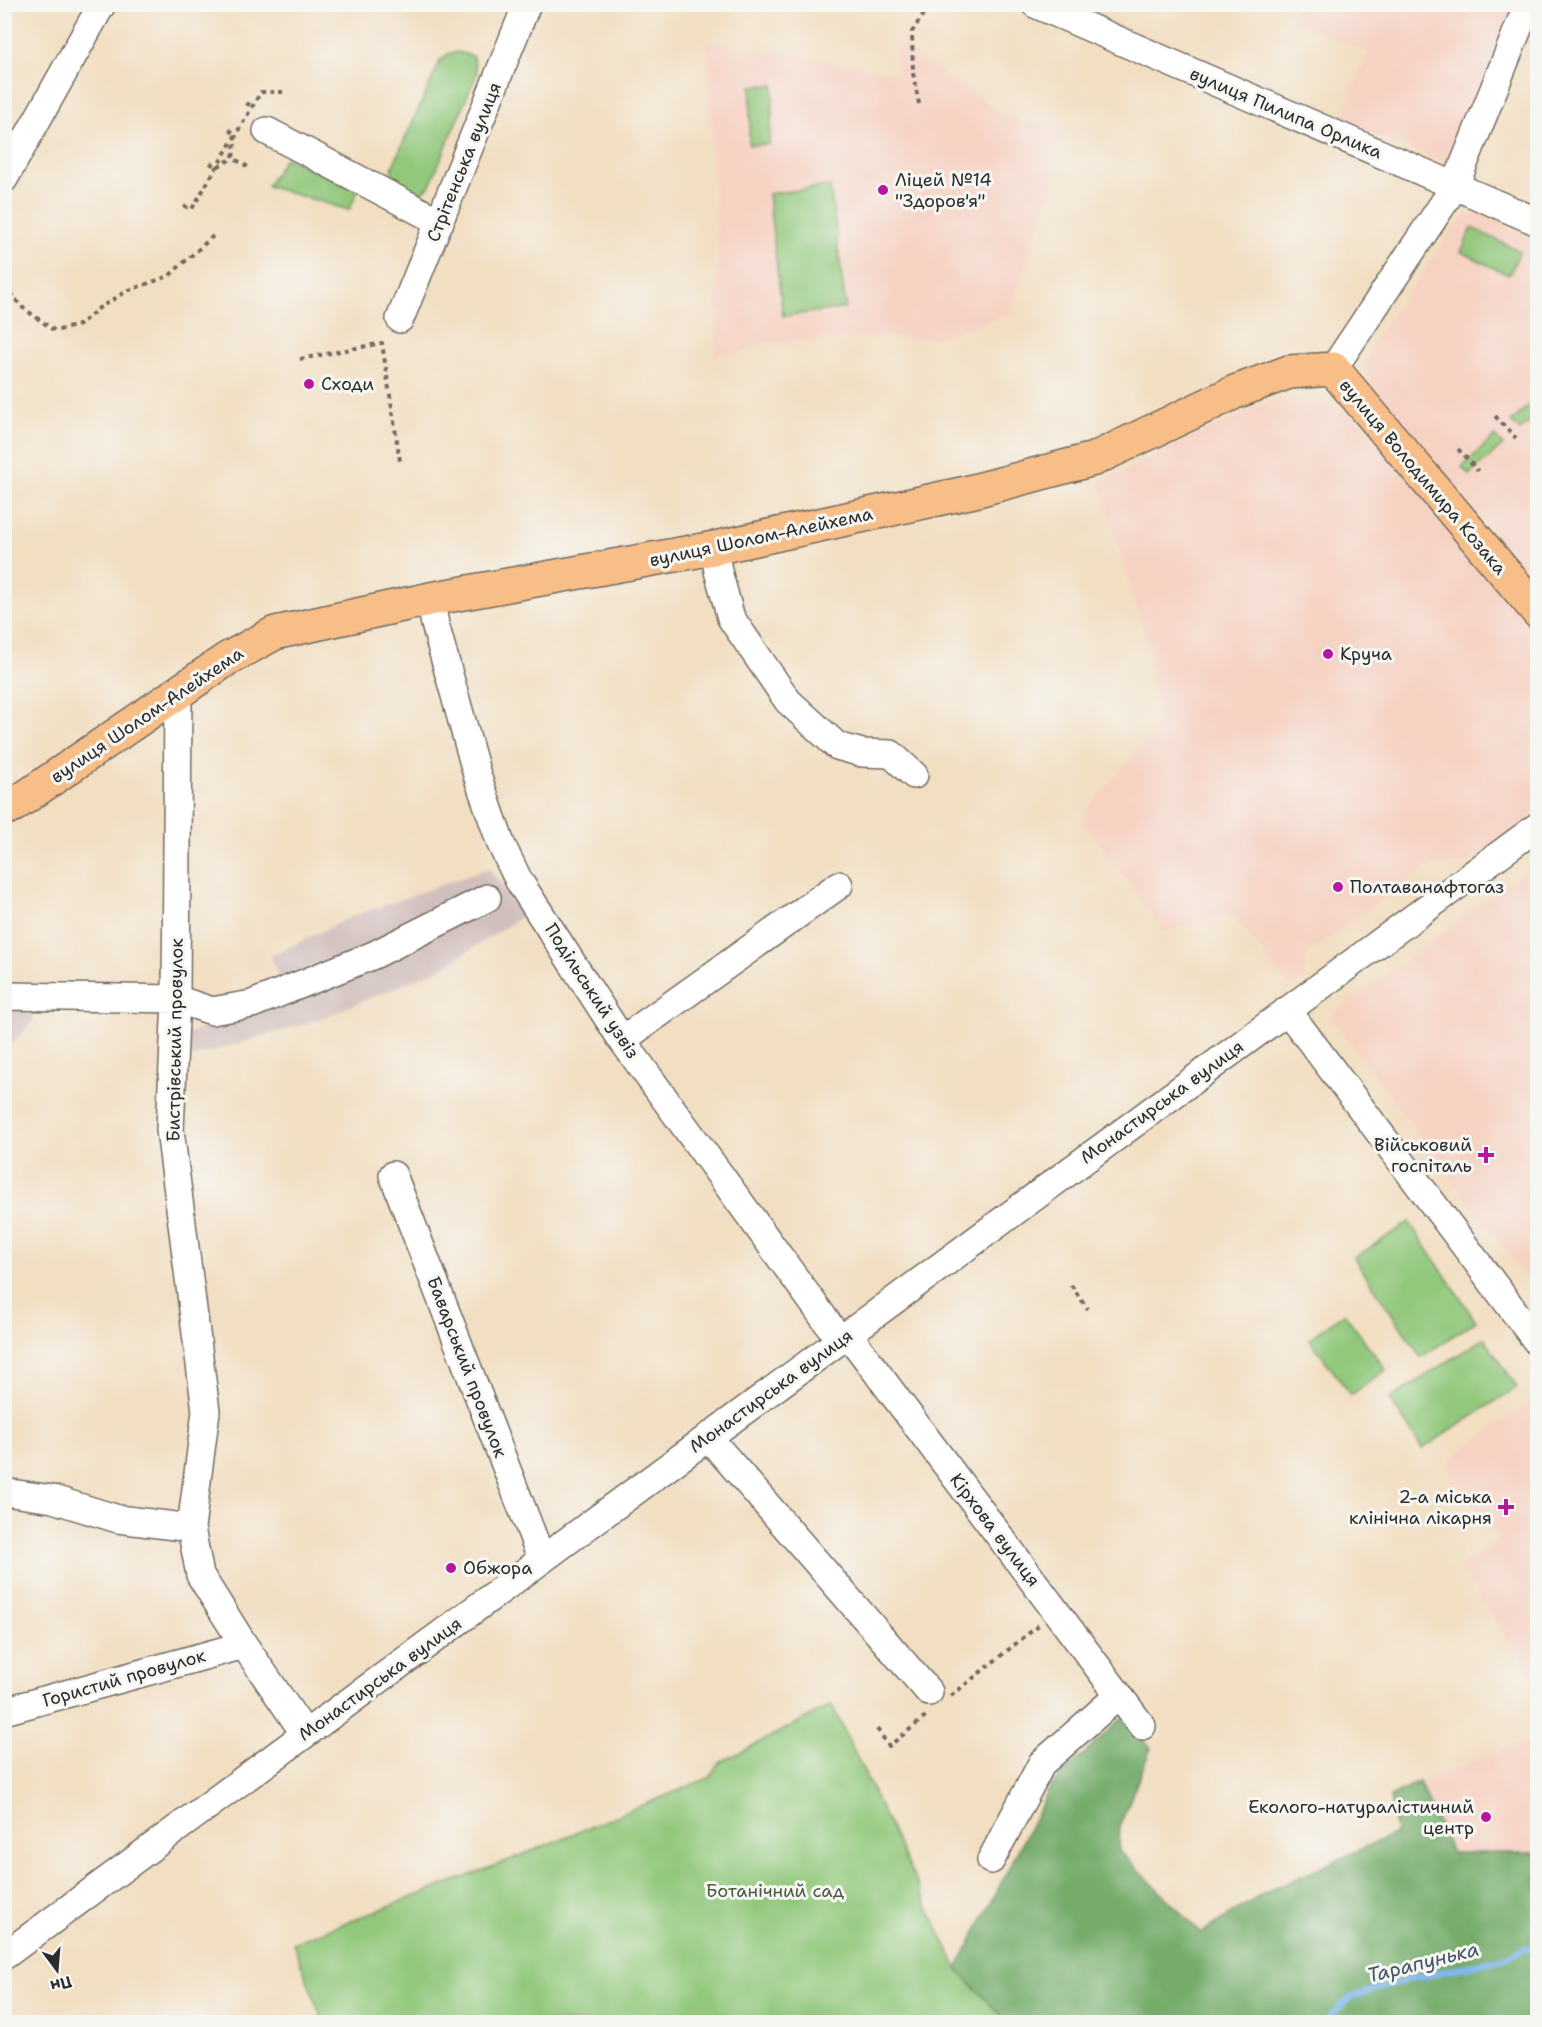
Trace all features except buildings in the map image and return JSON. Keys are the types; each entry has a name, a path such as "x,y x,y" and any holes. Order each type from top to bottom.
{"main road":[{"name":"вулиця Шолом-Алейхема","path":"4,809 24,799 227,659 275,633 430,599 714,548 970,492 1094,459 1235,392 1289,372 1333,369"},
{"name":"вулиця Володимира Козака","path":"1333,369 1538,612"}],"street":[{"path":"4,179 102,4"},
{"name":"Стрітенська вулиця","path":"400,319 527,4"},
{"name":"вулиця Пилипа Орлика","path":"1035,4 1538,222"},
{"path":"1333,369 1455,186 1528,4"},
{"path":"267,131 440,222"},
{"path":"714,548 731,618 788,701 837,746 862,753 891,754 914,775"},
{"name":"Подільський узвіз","path":"430,599 477,775 501,844 519,881 622,1040 844,1337"},
{"name":"Бистрівський провулок","path":"178,692 176,999 171,1130 206,1411 191,1528 200,1575 244,1645 305,1734"},
{"name":"Монастирська вулиця","path":"4,1956 1538,826"},
{"path":"622,1040 839,885"},
{"path":"4,998 9,996 176,999 212,1011 252,1004 374,955 487,898"},
{"path":"1287,1010 1538,1343"},
{"name":"Баварський провулок","path":"393,1175 542,1560"},
{"name":"Кірхова вулиця","path":"844,1337 1142,1726"},
{"path":"708,1437 937,1700"},
{"path":"4,1492 53,1499 118,1519 191,1528"},
{"name":"Гористий провулок","path":"4,1711 244,1645"},
{"path":"991,1860 1042,1763 1119,1695"}],"path":[{"path":"919,104 913,73 912,32 930,4"},
{"path":"184,206 192,209 261,92 287,92"},
{"path":"246,103 252,106"},
{"path":"229,130 236,134"},
{"path":"233,158 236,134"},
{"path":"233,158 248,167"},
{"path":"217,167 233,158"},
{"path":"210,163 217,167"},
{"path":"4,286 22,308 55,331 79,324 99,308 127,291 169,276 213,236"},
{"path":"1533,262 1538,252"},
{"path":"300,359 382,343 400,461"},
{"path":"1495,417 1516,438"},
{"path":"1458,449 1478,471"},
{"path":"1071,1285 1089,1309"},
{"path":"877,1729 889,1746 937,1700 1056,1612"}],"shaded area":[{"path":"1296,5 1515,5 1456,146 1450,156 1432,158 1341,121 1368,52 1291,21"},
{"name":"Ліцей №14 \"Здоров'я\"","path":"893,39 997,110 1060,133 1053,182 1010,314 936,338 892,337 753,343 748,351 715,355 718,251 707,41 897,73"},
{"path":"1476,213 1492,217 1537,236 1537,572 1532,565 1522,567 1370,384 1365,367 1371,345 1457,223 1463,217"},
{"path":"1272,400 1297,400 1337,406 1354,417 1372,435 1537,636 1537,811 1467,862 1426,868 1308,952 1303,980 1291,988 1231,913 1164,932 1080,818 1159,725 1148,645 1099,481"},
{"name":"Військовий госпіталь","path":"1537,862 1537,1293 1330,1016"},
{"path":"489,868 523,916 440,969 317,1020 192,1057 184,1035 286,1000 271,956 349,918"},
{"path":"20,1003 35,1019 5,1051 5,1004"},
{"name":"2-а міська клінічна лікарня","path":"1537,1396 1537,1682 1458,1566 1500,1541 1450,1473 1449,1460"},
{"name":"Еколого-натуралістичний центр","path":"1537,1737 1537,1853 1452,1853 1419,1782"}],"green space":[{"path":"458,52 473,56 477,73 430,185 422,192 405,191 394,179 392,168 440,61 448,54"},
{"path":"774,85 769,144 749,145 751,86"},
{"path":"285,158 358,190 349,210 267,186"},
{"path":"830,186 846,308 783,316 768,194"},
{"path":"1472,228 1520,251 1509,275 1461,252"},
{"path":"1537,398 1537,415 1520,431 1511,422"},
{"path":"1495,436 1503,445 1469,475 1462,467"},
{"path":"1409,1222 1476,1321 1421,1357 1354,1258"},
{"path":"1344,1313 1386,1370 1351,1395 1309,1339"},
{"path":"1484,1338 1517,1387 1422,1449 1390,1399"},
{"name":"Ботанічний сад","path":"832,1705 957,1968 1007,2022 323,2022 293,1943 512,1859 711,1777 717,1764"},
{"path":"1122,1718 1151,1748 1120,1825 1119,1850 1201,1933 1263,1894 1396,1833 1390,1797 1419,1782 1452,1853 1537,1853 1537,2022 1007,2022 957,1969 1052,1784"}],"waterway":[{"name":"Тарапунька","path":"1324,2022 1351,1997 1414,1978 1498,1960 1525,1948 1538,1951"}],"place":[{"name":"Ліцей №14 \"Здоров'я\"","path":"883,190"},
{"name":"Сходи","path":"309,384"},
{"name":"Круча","path":"1328,654"},
{"name":"Полтаванафтогаз","path":"1338,887"},
{"name":"Військовий госпіталь","path":"1486,1155"},
{"name":"2-а міська клінічна лікарня","path":"1506,1507"},
{"name":"Обжора","path":"451,1568"},
{"name":"Еколого-натуралістичний центр","path":"1486,1817"}]}
